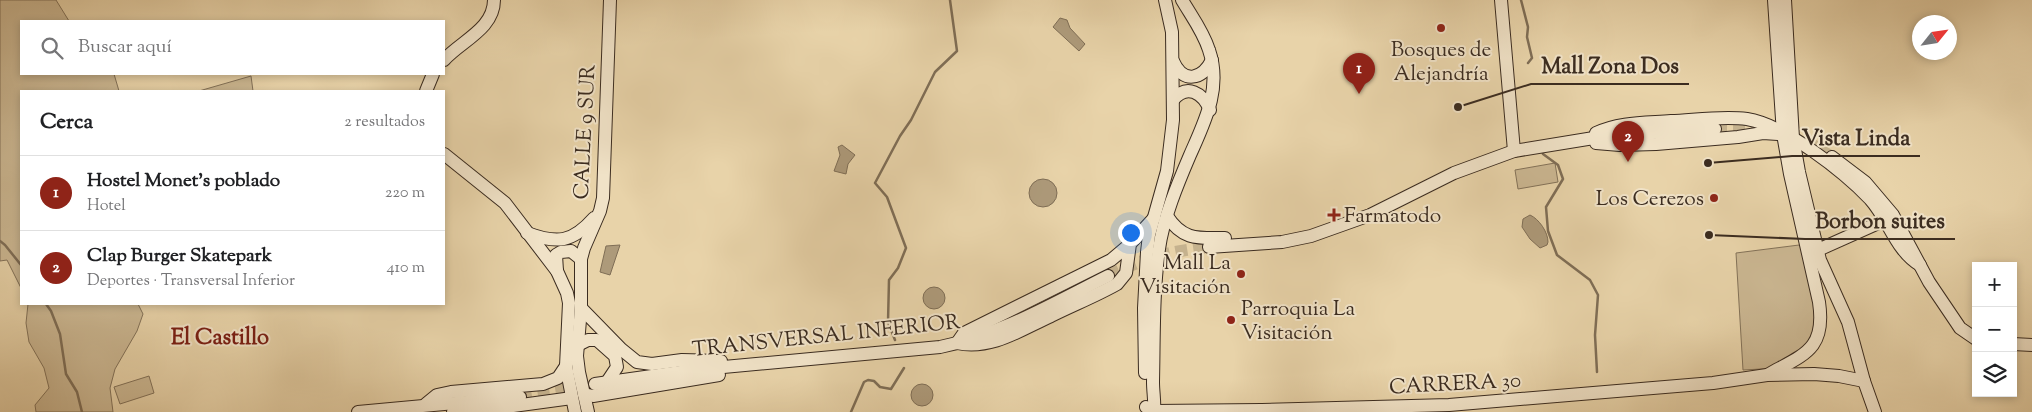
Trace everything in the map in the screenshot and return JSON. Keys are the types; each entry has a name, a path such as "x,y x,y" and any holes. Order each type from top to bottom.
{"main road":[{"path":"445,59 484,25 491,15 494,0"},
{"name":"CALLE 9 SUR","path":"575,412 579,372 581,259 600,211 604,177 610,0"},
{"path":"1150,411 1145,276 1149,236 1170,151 1173,100 1172,32 1165,0"},
{"path":"1150,411 1153,395 1156,276 1160,243 1167,216 1210,110 1214,84 1212,60 1198,25 1182,0"},
{"path":"1501,0 1514,151"},
{"path":"1774,0 1788,136 1824,271 1844,313 1875,412"},
{"path":"1785,0 1790,174 1820,302 1821,320 1817,337 1807,353 1809,367 1814,374"},
{"path":"1173,61 1178,71 1190,77 1202,74 1207,70 1212,60"},
{"path":"426,90 433,75"},
{"path":"1173,100 1182,92 1194,91 1204,98 1210,110"},
{"path":"1581,140 1618,125 1646,122 1745,119 1764,124 1788,136 1860,190 1874,204 1908,257 1920,265"},
{"path":"1210,247 1294,241 1332,229 1370,215 1454,173 1514,151 1632,134 1715,129"},
{"path":"1581,140 1620,145 1738,137 1763,133 1788,136"},
{"name":"CALLE 9 SUR","path":"445,155 500,198 557,271 570,303 566,366 578,397 588,412"},
{"path":"1832,157 1865,182 1883,201 1893,215 1929,282 1960,328 1972,336"},
{"path":"526,233 552,241 569,238 586,227 600,211"},
{"path":"1167,216 1181,232 1197,238 1274,236 1332,229"},
{"path":"1130,244 1126,273 1117,284 1012,335 993,342 971,346 957,343 964,333 1103,265 1130,244 1154,218"},
{"path":"1818,250 1885,220"},
{"path":"557,271 556,255 560,252 571,251 581,259"},
{"name":"TRANSVERSAL INFERIOR","path":"578,345 588,340 597,340 615,356 616,372 601,383 732,366 940,347 992,332 1108,276"},
{"path":"426,404 441,411 452,412 493,409 593,396 721,375 732,366 720,361 699,359 652,364 637,362 625,353 581,308"},
{"path":"1821,320 1831,312 1844,313"},
{"path":"2017,344 2032,345"},
{"name":"CARRERA 30","path":"1767,375 1807,353"},
{"path":"1839,376 1854,364 1858,354"},
{"path":"426,404 438,395 451,392 543,384 558,378 566,366"},
{"name":"CARRERA 30","path":"1150,411 1449,405 1713,383 1767,375 1814,374 1864,381"},
{"path":"358,412 520,396"}],"shaded area":[{"path":"0,0 56,0 68,20 20,20 20,75 114,75 119,90 20,90 20,286 7,260 0,261"},
{"path":"1060,18 1067,20 1070,28 1085,44 1079,51 1053,27"},
{"path":"251,76 253,90 202,90"},
{"path":"842,145 855,155 848,164 846,174 834,171 840,155 838,147"},
{"path":"1555,163 1558,182 1518,189 1515,170"},
{"path":"1043,179 1053,183 1057,193 1053,203 1043,207 1033,203 1029,193 1033,183"},
{"path":"1530,215 1545,230 1548,242 1547,245 1540,248 1530,239 1522,227 1523,219"},
{"path":"1807,244 1821,311 1807,353 1779,368 1743,370 1736,253"},
{"path":"620,245 610,275 600,272 606,246"},
{"path":"930,287 938,287 945,294 945,302 938,309 930,309 923,302 923,294"},
{"path":"28,305 138,305 143,314 137,331 115,369 110,388 113,412 36,412 35,405 49,388 44,368 29,342 26,323"},
{"path":"149,376 154,393 120,404 114,387"},
{"path":"922,384 930,387 933,395 930,403 922,406 914,403 911,395 914,387"}],"waterway":[{"path":"895,340 888,322 889,280 898,268 906,248 887,197 875,183 900,136 911,120 935,72 957,51 950,0"},
{"path":"1521,0 1528,27 1527,37 1532,58 1528,63"},
{"path":"1542,150 1543,154 1558,165 1563,179 1546,207 1548,231 1557,255 1590,280 1598,295 1595,335 1597,372"},
{"path":"0,241 20,264"},
{"path":"47,305 60,334 66,374 77,392 82,412"},
{"path":"851,412 864,382 868,380 874,381 880,387 891,389 904,368"}],"tunnel":[{"path":"1715,129 1761,130"},
{"path":"1805,140 1832,157"},
{"path":"1108,276 1157,256 1209,247"},
{"path":"520,397 580,387"}],"place":[{"name":"Bosques de Alejandría","path":"1441,28"},
{"name":"Hostel Monet's poblado","path":"1359,94"},
{"name":"Mall Zona Dos","path":"1458,107"},
{"name":"Clap Burger Skatepark","path":"1628,162"},
{"name":"Vista Linda","path":"1708,163"},
{"name":"Los Cerezos","path":"1714,198"},
{"name":"Farmatodo","path":"1334,215"},
{"name":"Borbon suites","path":"1709,235"},
{"name":"Mall La Visitación","path":"1241,274"},
{"name":"Parroquia La Visitación","path":"1231,320"}],"district":[{"name":"El Castillo","path":"220,336"}]}
